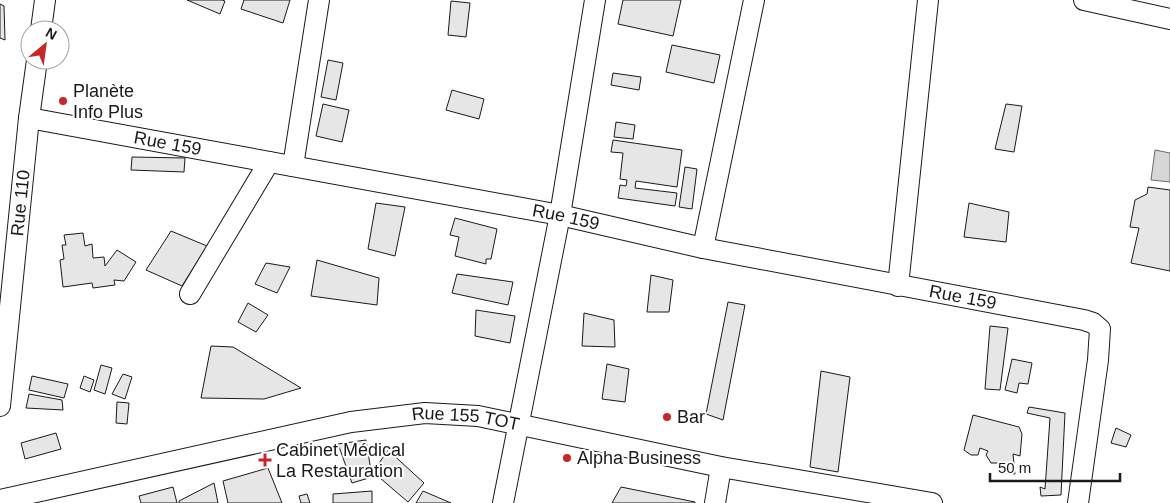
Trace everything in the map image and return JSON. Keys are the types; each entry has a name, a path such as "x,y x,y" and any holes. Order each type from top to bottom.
{"street":[{"path":"42,20 45,0"},
{"path":"293,166 318,0"},
{"path":"504,503 560,215 592,0"},
{"path":"703,248 754,0"},
{"path":"898,286 928,0"},
{"path":"1084,0 1129,4 1170,19"},
{"name":"Rue 110","path":"0,406 4,319 36,70"},
{"name":"Rue 159","path":"29,118 560,215 703,248 1093,323 1100,329 1098,360 1078,503"},
{"path":"190,294 270,162"},
{"name":"Rue 155 TOT","path":"0,500 351,422 425,414 478,416 721,467 932,503"},
{"path":"715,503 721,467"}],"shaded area":[{"path":"1155,150 1170,153 1170,182 1151,180"}],"building":[{"path":"187,0 222,0 225,1 220,14"},
{"path":"244,0 290,0 283,23 241,9"},
{"path":"623,0 681,0 673,36 618,24"},
{"path":"451,1 470,3 466,37 448,35"},
{"path":"0,4 4,6 5,40 0,38"},
{"path":"672,45 720,55 714,83 666,72"},
{"path":"328,60 343,63 336,100 321,97"},
{"path":"613,73 641,77 639,90 611,85"},
{"path":"452,90 484,99 479,119 446,110"},
{"path":"323,104 349,110 342,142 316,136"},
{"path":"1006,104 1022,106 1014,152 995,149"},
{"path":"616,122 635,125 633,139 614,137"},
{"path":"613,140 682,150 677,187 636,181 635,188 677,193 675,206 618,198 620,185 626,186 627,180 620,179 623,153 611,152"},
{"path":"132,157 185,158 184,172 131,170"},
{"path":"685,167 697,169 692,209 679,207"},
{"path":"1148,187 1170,190 1170,271 1131,263 1139,228 1130,227 1135,200 1147,194"},
{"path":"376,203 405,207 395,256 368,249"},
{"path":"969,203 1009,212 1006,242 964,237"},
{"path":"455,218 497,229 491,259 486,259 486,264 455,256 459,237 450,235"},
{"path":"171,231 207,246 182,286 146,270"},
{"path":"83,233 85,246 92,244 93,258 104,257 105,266 117,250 136,262 124,281 114,280 115,285 93,288 92,283 63,287 60,260 64,259 62,245 66,245 64,235"},
{"path":"317,260 379,278 377,305 311,296"},
{"path":"266,263 290,267 277,293 255,284"},
{"path":"457,274 513,282 508,305 452,293"},
{"path":"651,275 673,280 669,312 647,312"},
{"path":"728,302 745,305 723,420 706,414"},
{"path":"248,303 268,315 256,332 238,322"},
{"path":"476,310 515,316 510,343 475,336"},
{"path":"584,313 614,320 615,347 582,346"},
{"path":"990,326 1008,328 1000,390 985,389"},
{"path":"211,346 233,347 301,388 264,399 201,398"},
{"path":"1012,359 1032,363 1028,384 1019,383 1017,393 1005,390"},
{"path":"607,364 629,369 625,402 602,399"},
{"path":"101,365 112,368 105,394 94,390"},
{"path":"821,371 850,377 838,472 810,467"},
{"path":"123,374 132,377 125,399 112,394"},
{"path":"32,376 68,384 64,398 29,390"},
{"path":"84,376 94,380 90,392 80,388"},
{"path":"29,394 62,400 63,410 26,408"},
{"path":"117,402 129,403 127,424 116,423"},
{"path":"1029,407 1065,413 1061,495 1041,496 1040,487 1045,489 1050,418 1027,413"},
{"path":"973,415 1019,427 1022,434 1020,456 1013,454 1015,474 1000,472 1000,463 991,463 986,455 988,451 980,448 978,455 971,455 964,450"},
{"path":"1116,428 1131,435 1126,447 1111,443"},
{"path":"56,433 61,449 25,459 21,443"},
{"path":"366,440 372,477 352,483 338,444"},
{"path":"388,450 424,483 408,502 373,472"},
{"path":"268,468 282,503 228,503 223,481"},
{"path":"214,483 218,503 179,503 179,501"},
{"path":"173,487 177,503 141,503 139,496"},
{"path":"621,487 695,502 695,503 612,503"},
{"path":"372,491 372,503 333,503 333,494"},
{"path":"423,491 451,503 416,503"},
{"path":"307,494 310,503 301,503 299,496"}],"place":[{"name":"Planète Info Plus","path":"63,101"},
{"name":"Bar","path":"667,417"},
{"name":"Alpha Business","path":"567,458"},
{"name":"Cabinet Médical La Restauration","path":"265,460"}]}
